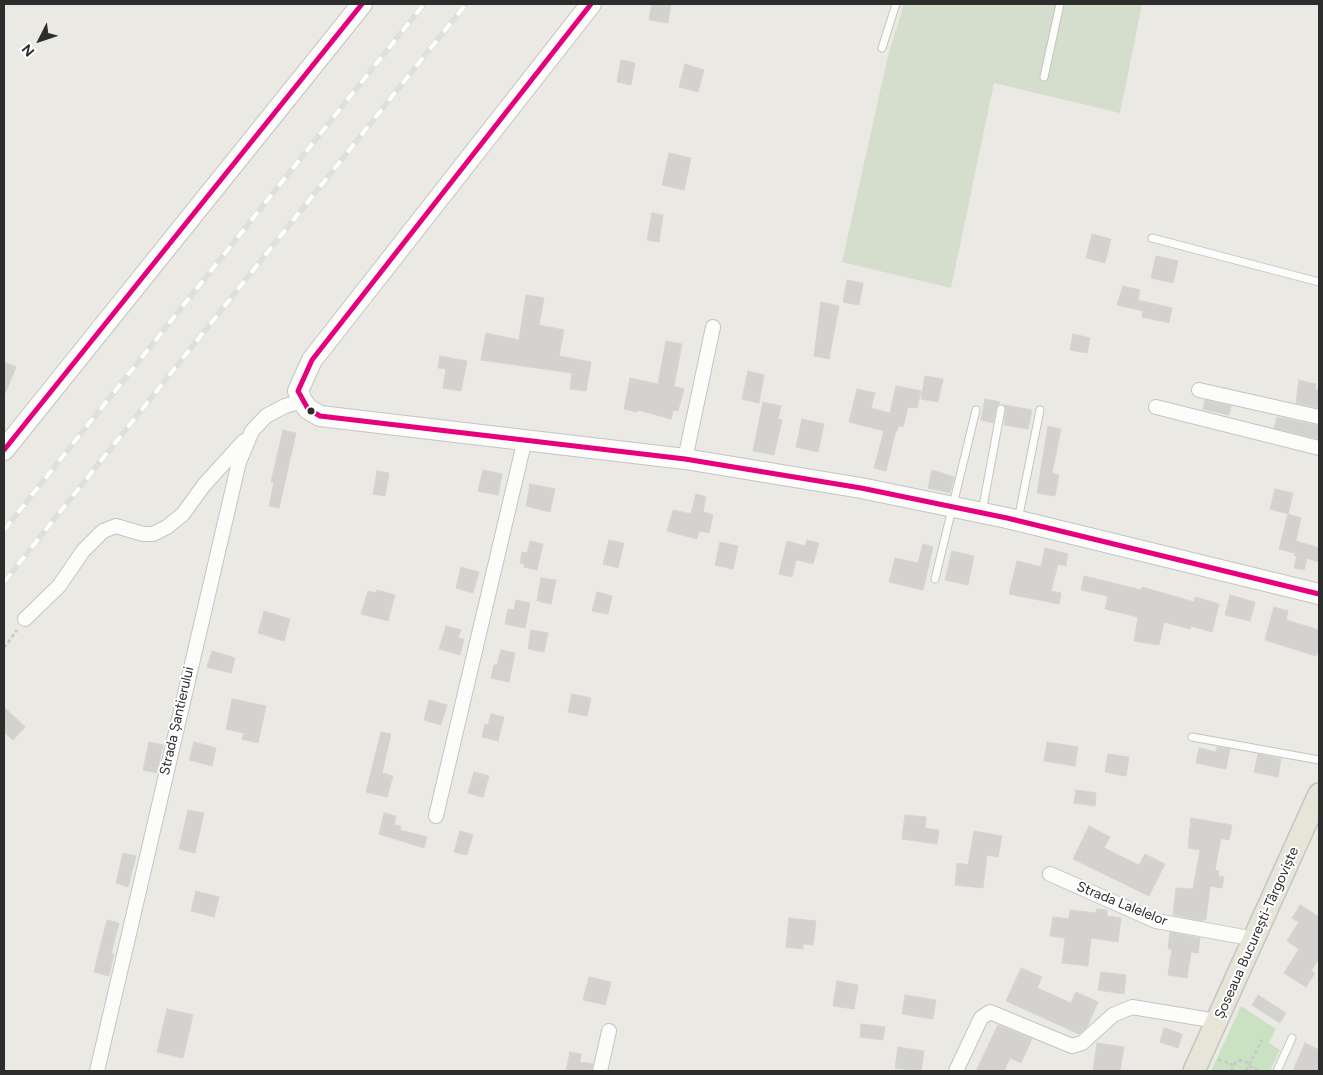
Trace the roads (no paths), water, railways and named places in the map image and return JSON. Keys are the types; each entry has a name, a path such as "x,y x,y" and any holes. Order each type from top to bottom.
{"main road":[{"path":"4,450 362,4"},
{"path":"591,4 312,360 298,391 308,409 320,416 685,459 861,488 1018,520 1319,594"},
{"name":"Șoseaua București-Târgoviște","path":"1194,1071 1319,794"}],"street":[{"path":"685,459 712,327"},
{"path":"1199,390 1319,417"},
{"name":"Strada Șantierului","path":"97,1071 224,518 239,462 252,431 266,416 285,406 302,401"},
{"path":"1156,407 1319,448"},
{"path":"26,619 63,582 83,550 103,531 116,526 143,534 152,534 167,527 176,520 252,431"},
{"path":"436,816 525,439"},
{"name":"Strada Lalelelor","path":"1050,874 1156,921 1255,938"},
{"path":"956,1071 981,1018 990,1012 1072,1046 1082,1043 1113,1015 1132,1007 1217,1021"},
{"path":"600,1071 609,1031"}],"lane":[{"path":"882,48 896,4"},
{"path":"1044,77 1060,4"},
{"path":"1152,238 1319,282"},
{"path":"982,513 1001,409"},
{"path":"935,579 976,410"},
{"path":"1018,520 1040,410"},
{"path":"1192,737 1319,760"},
{"path":"1277,1071 1292,1038"}],"railway":[{"path":"4,530 424,4"},
{"path":"4,582 466,4"}]}
